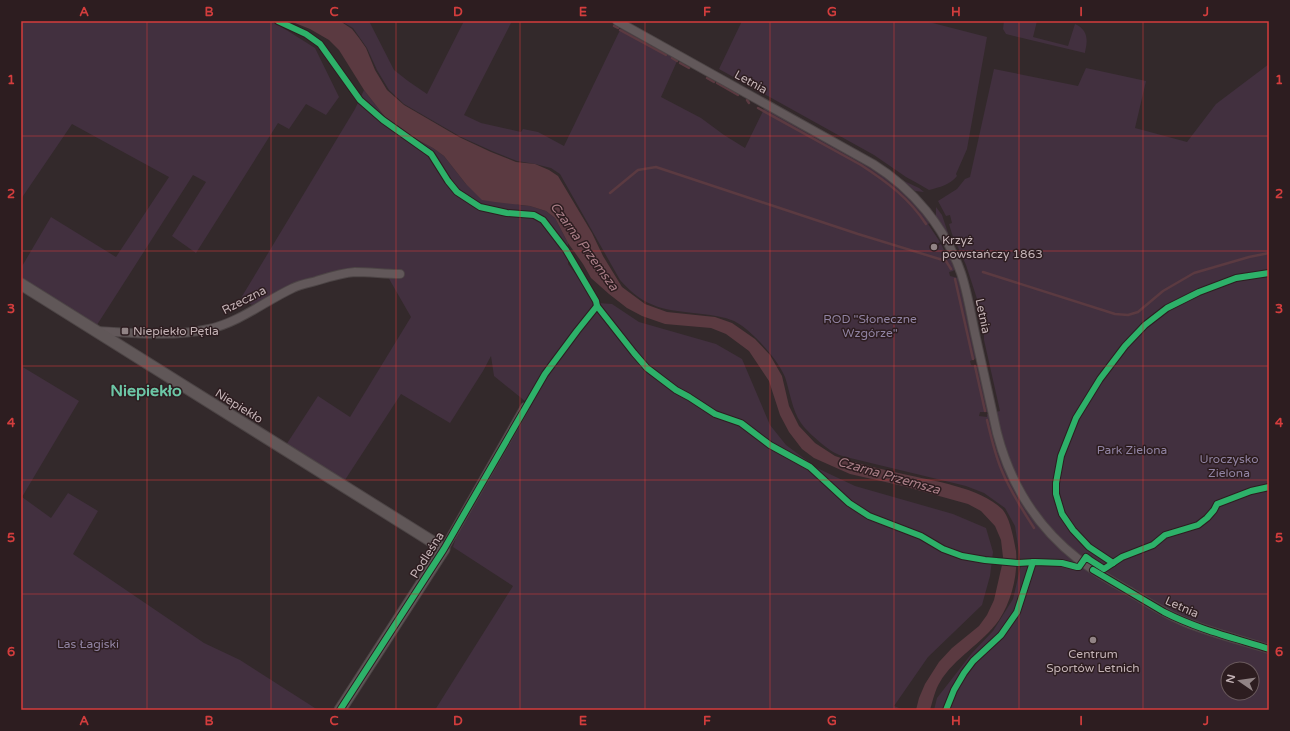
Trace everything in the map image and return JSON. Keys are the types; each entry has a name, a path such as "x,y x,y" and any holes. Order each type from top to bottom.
{"street":[{"name":"Letnia","path":"617,21 873,164 911,193 939,228 957,264 966,292 1001,450 1007,467 1017,487 1038,519 1055,538 1078,559 1098,573 1164,612 1186,622 1269,649"},
{"name":"Rzeczna","path":"95,331 150,334 178,334 193,332 218,326 246,314 284,292 306,283 330,276 354,272 400,274"},
{"name":"Niepiekło","path":"21,284 444,550"},
{"name":"Podleśna","path":"340,710 444,550 526,407"}],"green space":[{"path":"21,21 272,21 315,48 339,97 326,115 306,104 289,129 278,123 196,253 172,236 206,182 193,175 95,328 21,279 21,268 51,217 116,257 169,177 72,124 21,199"},
{"path":"341,21 369,21 394,70 427,94 464,21 512,21 464,115 481,123 521,132 523,129 538,132 564,146 621,28 678,59 661,97 701,118 745,148 765,107 872,168 911,199 930,223 928,224 940,242 933,247 934,248 941,244 947,256 949,255 955,269 949,272 950,276 958,278 976,357 970,361 971,365 978,366 988,412 980,412 979,416 987,417 987,414 1000,411 984,340 984,327 979,305 966,265 952,234 949,224 952,223 950,215 946,216 938,201 957,189 965,179 970,177 994,69 1078,86 1086,68 1146,81 1135,128 1187,142 1216,104 1269,64 1269,710 934,710 937,698 972,653 993,631 1013,599 1021,565 1015,526 1005,508 984,493 966,486 850,458 837,454 827,447 812,435 801,423 793,407 785,377 776,361 751,333 740,324 722,317 667,309 638,297 620,280 560,174 551,168 517,161 492,151 461,137 404,104 389,90 377,70 367,48 353,28"},
{"path":"742,21 925,21 987,37 967,149 956,174 957,176 948,184 929,190 906,177 874,155 719,69"},
{"path":"1004,21 1037,21 1033,37 1068,46 1075,24 1085,32 1087,43 1085,53 1006,34 1003,29"},
{"path":"364,90 385,117 416,139 444,156 466,184 519,205 530,206 546,211 555,218 568,243 568,264 598,303 612,304 639,322 716,344 742,359 770,425 786,445 817,468 855,486 953,514 986,528 993,552 990,576 982,605 928,657 894,706 904,710 435,710 513,586 453,547 459,528 531,406 494,376 491,356 450,423 401,394 343,483 286,445 318,396 350,417 411,317 384,270 350,268 314,277 252,305 241,298 355,109"},
{"path":"904,181 919,188 924,192 915,191"},
{"path":"936,207 942,215 949,236 936,217"},
{"name":"Las Łagiski","path":"21,366 79,401 22,497 51,518 68,493 98,511 73,554 204,643 240,660 318,710 21,710"}],"water":[{"name":"Czarna Przemsza","path":"290,21 340,21 352,29 359,38 366,48 375,70 387,90 404,105 459,137 491,152 516,162 535,164 558,176 622,287 645,304 667,312 715,317 732,323 755,339 770,355 782,376 789,406 799,426 815,443 835,456 847,460 941,482 968,490 992,501 1002,509 1007,517 1013,535 1016,551 1015,578 1011,596 999,620 985,636 946,673 937,688 930,710 916,710 925,684 939,662 952,648 979,626 987,615 994,600 1003,557 1001,540 995,526 981,511 968,504 903,486 850,474 814,458 802,449 789,432 780,415 769,381 749,351 726,334 711,328 665,324 642,316 627,308 591,278 568,243 555,218 546,211 530,206 482,200 466,184 444,156 416,139 385,117 364,90 339,50 329,40 310,29"}],"waterway":[{"path":"614,26 618,28"},
{"path":"620,30 666,55"},
{"path":"672,58 677,61"},
{"path":"680,63 689,68"},
{"path":"707,78 714,82"},
{"path":"717,83 738,95"},
{"path":"758,108 871,171 905,198 926,224"},
{"path":"610,193 638,170 656,167 858,234 946,261 951,269"},
{"path":"983,272 1115,314 1128,315 1138,312 1163,291 1194,273 1249,257 1269,253"},
{"path":"955,279 973,359"},
{"path":"975,366 985,411"},
{"path":"987,420 995,452 1005,478 1016,500 1034,528"}],"cycle path":[{"path":"278,21 306,34 320,44 360,100 383,120 431,154 448,181 457,192 480,207 507,213 534,215 543,220 566,250 596,301 597,306 647,368 676,390 715,414 741,423 770,445 810,467 849,503 869,516 921,536 943,549 962,556 1018,563 1062,563 1077,567 1079,567 1086,557 1104,569 1122,557 1153,545 1165,535 1198,525 1207,518 1217,504 1251,491 1269,487"},
{"path":"1113,563 1089,547 1073,530 1062,514 1056,494 1056,483 1061,456 1076,418 1100,379 1125,346 1145,325 1167,308 1199,292 1236,278 1269,273"},
{"path":"340,710 444,549 545,374 597,306"},
{"path":"946,710 954,690 964,673 973,661 1001,635 1017,612 1033,562"},
{"path":"1093,570 1164,612 1177,618 1216,633 1269,649"}],"place":[{"name":"Krzyż powstańczy 1863","path":"934,247"},
{"name":"Niepiekło Pętla","path":"125,331"},
{"name":"Centrum Sportów Letnich","path":"1093,640"}],"district":[{"name":"Niepiekło","path":"146,390"}],"park label":[{"name":"ROD \"Słoneczne Wzgórze\"","path":"870,326"},
{"name":"Park Zielona","path":"1132,450"},
{"name":"Uroczysko Zielona","path":"1229,466"}]}
